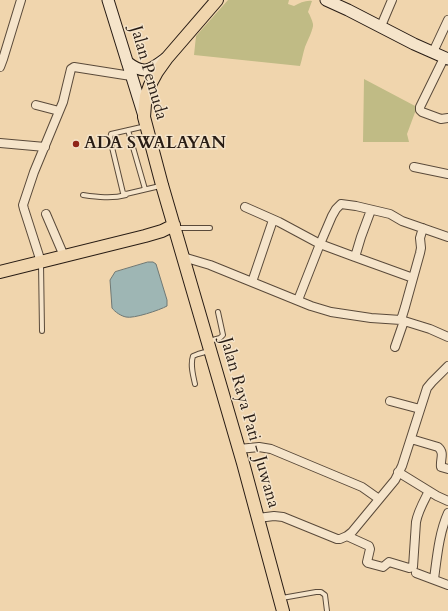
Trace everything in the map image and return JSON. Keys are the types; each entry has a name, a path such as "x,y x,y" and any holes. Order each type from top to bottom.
{"main road":[{"name":"Jalan Pemuda","path":"108,0 175,226"},
{"path":"145,121 144,104 150,85 157,72 167,58 217,0"},
{"path":"326,0 446,59"},
{"path":"127,62 138,69 148,70 154,68 167,58"},
{"path":"0,272 145,236 175,226"},
{"name":"Jalan Raya Pati - Juwana","path":"175,226 239,448 283,611"}],"street":[{"path":"0,67 4,59 21,0"},
{"path":"381,26 392,0"},
{"path":"433,52 448,20"},
{"path":"446,59 420,107 420,110 441,119 448,118"},
{"path":"41,262 23,205 63,102 72,67 131,76"},
{"path":"36,105 59,112"},
{"path":"0,143 45,147"},
{"path":"414,167 448,174"},
{"path":"298,300 332,216 339,205 343,204 356,206 390,214 402,221 448,237"},
{"path":"245,207 320,244 413,278"},
{"path":"355,257 371,210"},
{"path":"46,214 64,256"},
{"path":"252,282 273,220"},
{"path":"396,347 421,248 420,238 423,228"},
{"path":"182,251 210,265 311,306 331,312 402,321 430,329 448,337"},
{"path":"258,518 274,516 283,517 333,538 340,539 352,532 394,480 402,466 429,384 448,366"},
{"path":"390,401 420,409"},
{"path":"411,439 438,447 442,453 441,467 448,469"},
{"path":"239,448 259,447 271,449 362,487 379,499"},
{"path":"398,472 448,501"},
{"path":"347,536 369,546 370,551 368,563 383,567 389,562 409,568 413,567 417,517 429,491"},
{"path":"434,579 445,532 445,520 448,512"},
{"path":"416,572 448,584"}],"lane":[{"path":"126,194 123,193 110,140 111,134 128,130 145,121"},
{"path":"128,130 145,189"},
{"path":"83,195 104,198 120,196 162,185"},
{"path":"175,226 210,228"},
{"path":"41,262 42,331"},
{"path":"195,384 192,373 193,356 210,346 223,335 218,312"},
{"path":"279,599 321,592 325,595 328,611"}],"shaded area":[{"path":"228,0 289,0 288,4 294,6 305,1 312,1 308,12 312,19 313,26 300,66 194,55 196,36"},
{"path":"364,79 417,107 407,134 409,142 363,142"}],"water":[{"path":"148,262 153,262 156,264 167,300 167,306 153,312 134,317 120,315 112,308 110,280 115,272"}],"place":[{"name":"ADA SWALAYAN","path":"76,144"}]}
